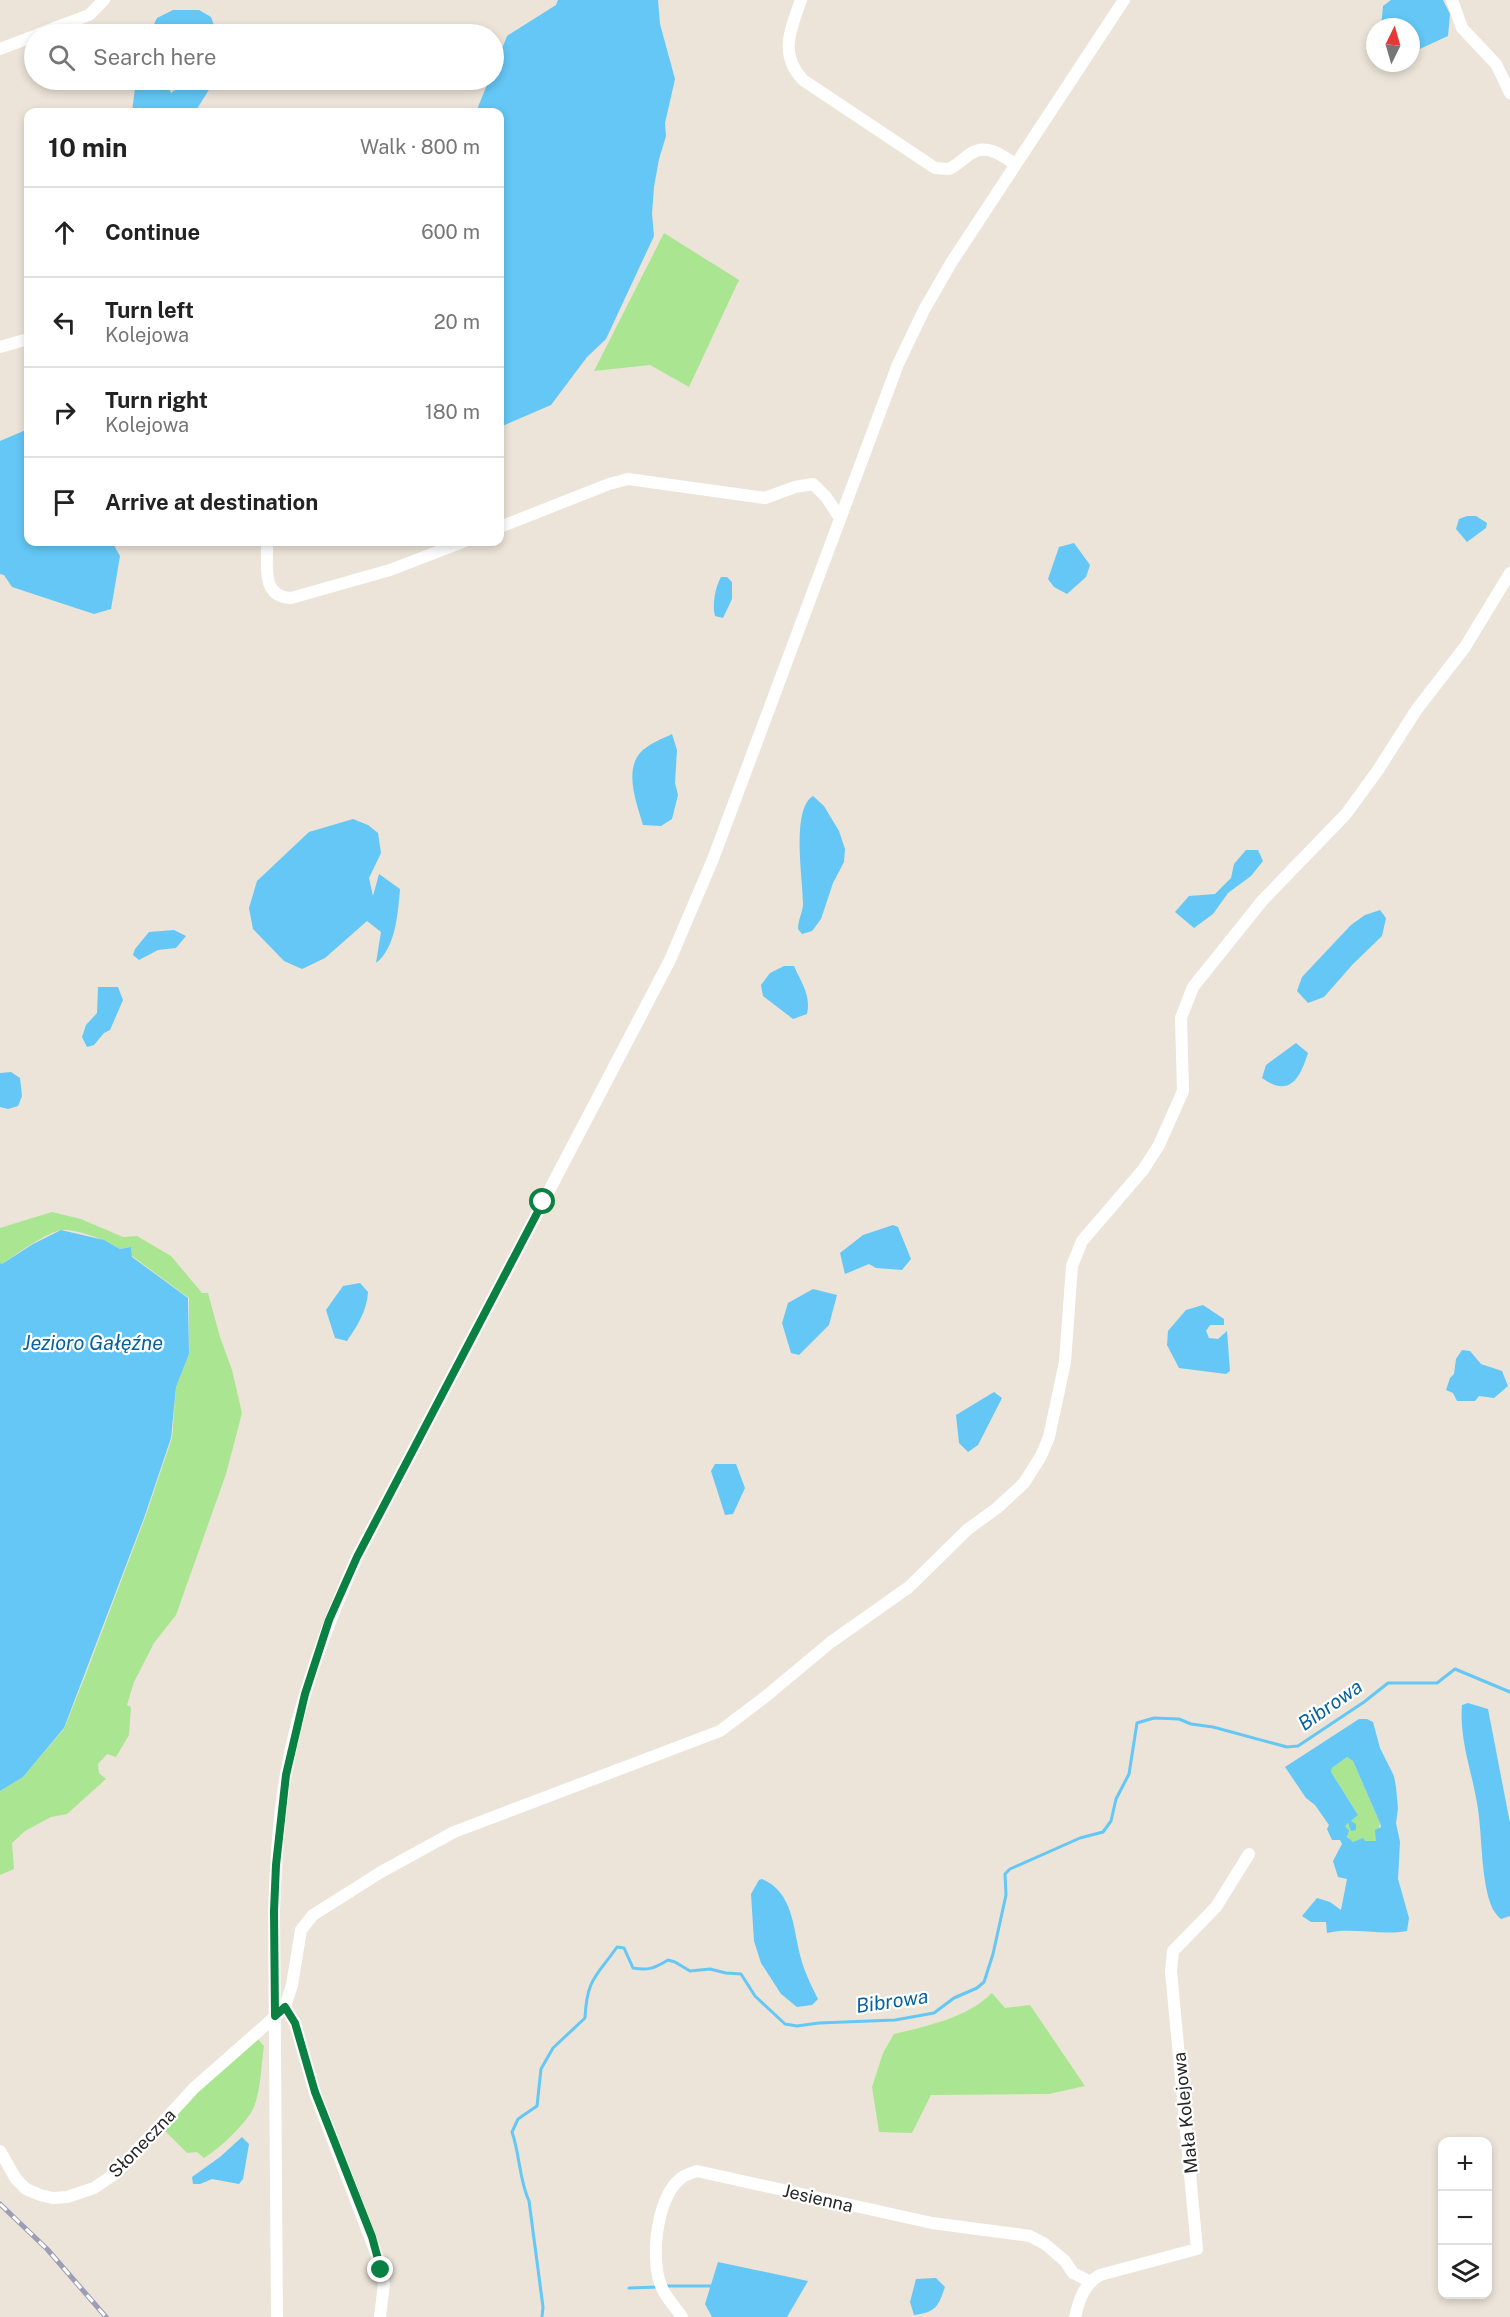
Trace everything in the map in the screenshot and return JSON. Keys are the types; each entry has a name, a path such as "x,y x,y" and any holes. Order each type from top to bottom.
{"street":[{"path":"65,24 89,15 104,0"},
{"path":"801,0 789,40 789,59 794,70 803,80 935,168 949,169 971,153 984,150 994,151 1015,165"},
{"path":"277,2317 274,1911 276,1865 286,1775 305,1694 329,1620 357,1557 670,960 713,859 898,363 924,310 951,263 1124,0"},
{"path":"1452,0 1462,28 1496,64 1510,93"},
{"path":"0,49 24,40"},
{"path":"0,347 24,340"},
{"path":"504,525 609,484 628,479 765,498 795,487 813,484 826,496 840,518"},
{"path":"267,546 268,583 273,594 291,598 390,570 453,546"},
{"path":"380,2317 384,2284 378,2258 315,2092 295,2023 285,2007 292,1984 300,1930 313,1915 381,1872 454,1832 720,1731 831,1642 909,1587 968,1530 1024,1483 1041,1456 1049,1437 1065,1362 1072,1266 1082,1241 1143,1170 1159,1145 1183,1090 1181,1018 1192,987 1262,901 1346,814 1378,770 1417,709 1465,647 1510,573"},
{"name":"Mała Kolejowa","path":"1091,2282 1100,2276 1197,2249 1171,1971 1173,1951 1216,1907 1249,1854"},
{"name":"Słoneczna","path":"0,2151 16,2179 26,2189 40,2195 53,2198 67,2197 94,2188 116,2173 194,2088 285,2007"},
{"name":"Jesienna","path":"682,2317 662,2290 657,2271 657,2239 664,2199 680,2178 697,2171 932,2223 1030,2236 1065,2261 1073,2273 1091,2282"},
{"path":"1075,2317 1080,2297 1091,2282"}],"green space":[{"path":"664,233 739,280 689,387 650,365 594,371"},
{"path":"52,1212 81,1219 123,1237 137,1236 171,1256 202,1293 208,1293 232,1370 242,1413 226,1474 176,1615 154,1643 134,1682 127,1705 131,1707 129,1735 116,1757 107,1754 98,1764 99,1773 106,1779 67,1814 51,1817 25,1831 12,1843 14,1869 0,1875 0,1791 23,1777 64,1729 145,1518 172,1438 176,1387 189,1354 189,1298 132,1256 131,1247 120,1249 93,1236 63,1230 41,1239 2,1264 0,1263 0,1228"},
{"path":"1347,1757 1353,1761 1380,1823 1376,1841 1353,1842 1349,1840 1344,1826 1348,1823 1349,1826 1352,1824 1351,1821 1358,1815 1331,1772 1332,1768"},
{"path":"992,1993 1005,2008 1030,2005 1085,2086 1049,2094 931,2095 912,2133 879,2132 872,2087 883,2053 894,2034 959,2015 982,2002"},
{"path":"254,2035 264,2046 254,2107 232,2135 204,2158 197,2152 187,2153 160,2126"}],"water":[{"path":"558,0 658,0 660,24 675,79 665,123 666,136 654,187 652,214 654,236 606,339 587,357 551,405 504,425 504,108 478,108 485,90 504,90 504,44 507,36 556,5"},
{"path":"1391,0 1443,0 1450,14 1448,36 1420,49 1420,18 1382,18 1383,6"},
{"path":"173,10 199,10 211,17 213,24 154,24 157,18"},
{"path":"135,90 170,90 171,93 175,90 209,90 198,108 132,108"},
{"path":"24,431 24,546 114,546 120,556 111,609 94,614 12,587 4,575 0,574 0,441"},
{"path":"1476,516 1487,523 1486,528 1467,542 1456,529 1459,519"},
{"path":"1074,543 1090,565 1086,577 1067,594 1054,587 1048,579 1059,547"},
{"path":"721,577 727,577 732,582 732,599 723,618 715,616 714,607"},
{"path":"672,734 677,750 675,783 678,795 672,819 661,826 643,825 633,788 635,761 647,747"},
{"path":"813,796 824,806 839,831 845,849 844,862 833,883 821,919 812,931 802,934 798,929 803,904 800,829 806,803"},
{"path":"353,819 368,825 378,833 381,853 369,878 373,896 379,874 400,889 392,939 383,956 376,963 381,932 367,921 325,958 302,969 284,961 253,929 249,908 257,881 309,832"},
{"path":"1246,850 1258,850 1263,861 1251,876 1228,893 1213,914 1194,928 1175,912 1189,896 1215,894 1231,878 1234,864"},
{"path":"1380,910 1386,918 1382,936 1324,997 1308,1003 1297,991 1302,977 1351,925 1365,915"},
{"path":"174,930 186,936 176,948 158,950 139,960 133,955 149,932"},
{"path":"784,966 794,966 808,1001 807,1014 793,1019 763,996 761,985 770,973"},
{"path":"98,987 118,987 123,1000 110,1030 104,1033 94,1045 87,1047 82,1037 86,1025 97,1013"},
{"path":"1296,1043 1308,1053 1297,1077 1287,1085 1280,1086 1262,1078 1266,1065"},
{"path":"11,1072 20,1078 22,1096 18,1106 8,1109 0,1107 0,1073"},
{"path":"893,1225 898,1227 911,1259 902,1270 876,1268 869,1264 845,1274 840,1253 863,1235"},
{"name":"Jezioro Gałęźne","path":"61,1230 104,1240 120,1249 131,1247 132,1257 188,1298 189,1354 176,1387 171,1438 144,1518 64,1728 23,1777 0,1791 0,1263 2,1264 33,1244"},
{"path":"360,1283 368,1292 361,1318 347,1341 335,1338 326,1310 343,1286"},
{"path":"813,1289 837,1295 829,1325 799,1355 791,1353 782,1323 788,1303"},
{"path":"1203,1305 1224,1319 1224,1325 1210,1325 1206,1331 1209,1338 1218,1339 1227,1331 1230,1371 1226,1374 1179,1368 1167,1345 1168,1331 1186,1310"},
{"path":"1462,1350 1470,1351 1481,1364 1502,1371 1508,1386 1494,1398 1479,1396 1475,1401 1457,1401 1453,1393 1446,1390 1454,1374 1456,1359"},
{"path":"994,1392 1002,1398 978,1445 968,1452 959,1443 956,1415"},
{"path":"715,1464 736,1464 745,1488 733,1514 725,1515 711,1471"},
{"path":"1468,1703 1488,1709 1510,1823 1510,1916 1501,1919 1490,1903 1484,1875 1478,1809 1464,1744 1462,1705"},
{"path":"1359,1719 1373,1722 1380,1748 1394,1776 1396,1787 1398,1808 1396,1823 1400,1842 1398,1879 1409,1918 1407,1931 1327,1933 1326,1922 1311,1922 1302,1916 1317,1898 1330,1902 1341,1910 1347,1879 1338,1877 1333,1861 1342,1844 1340,1840 1332,1840 1327,1829 1329,1825 1315,1805 1306,1798 1285,1767","holes":["1347,1757 1353,1761 1380,1823 1381,1827 1375,1830 1376,1841 1365,1841 1363,1838 1353,1842 1347,1837 1349,1831 1345,1826 1348,1823 1351,1831 1356,1830 1356,1824 1351,1821 1358,1815 1331,1772 1332,1768"]},
{"path":"762,1879 780,1892 790,1911 802,1961 818,1999 812,2005 797,2007 781,1994 761,1963 754,1941 751,1894 759,1880"},
{"path":"242,2137 249,2144 243,2179 239,2184 212,2179 193,2184 192,2177 220,2157"},
{"path":"718,2262 808,2281 787,2317 712,2317 705,2304"},
{"path":"936,2278 945,2287 938,2304 932,2310 914,2315 910,2302 916,2279"}],"waterway":[{"name":"Bibrowa","path":"542,2317 543,2307 529,2201 512,2132 518,2119 537,2106 541,2069 553,2048 585,2018 590,1986 617,1947 624,1948 633,1968 651,1968 668,1960 690,1971 710,1969 741,1974 755,1996 785,2024 797,2026 895,2020 934,2013 954,1998 977,1988 984,1982 993,1954 1006,1895 1005,1874 1010,1869 1080,1838 1103,1832 1111,1821 1116,1799 1129,1774 1137,1723 1154,1718 1179,1719 1191,1724 1213,1727 1287,1747 1298,1746 1364,1702 1388,1683 1437,1683 1455,1669 1510,1692"},
{"path":"664,2286 711,2286"},
{"path":"629,2288 658,2287"}],"railway":[{"path":"0,2204 47,2249 106,2317"}],"route":[{"path":"381,2270 372,2237 358,2207 315,2092 295,2023 285,2007 275,2016 276,1865 286,1775 305,1694 329,1620 357,1557 543,1202"}]}
